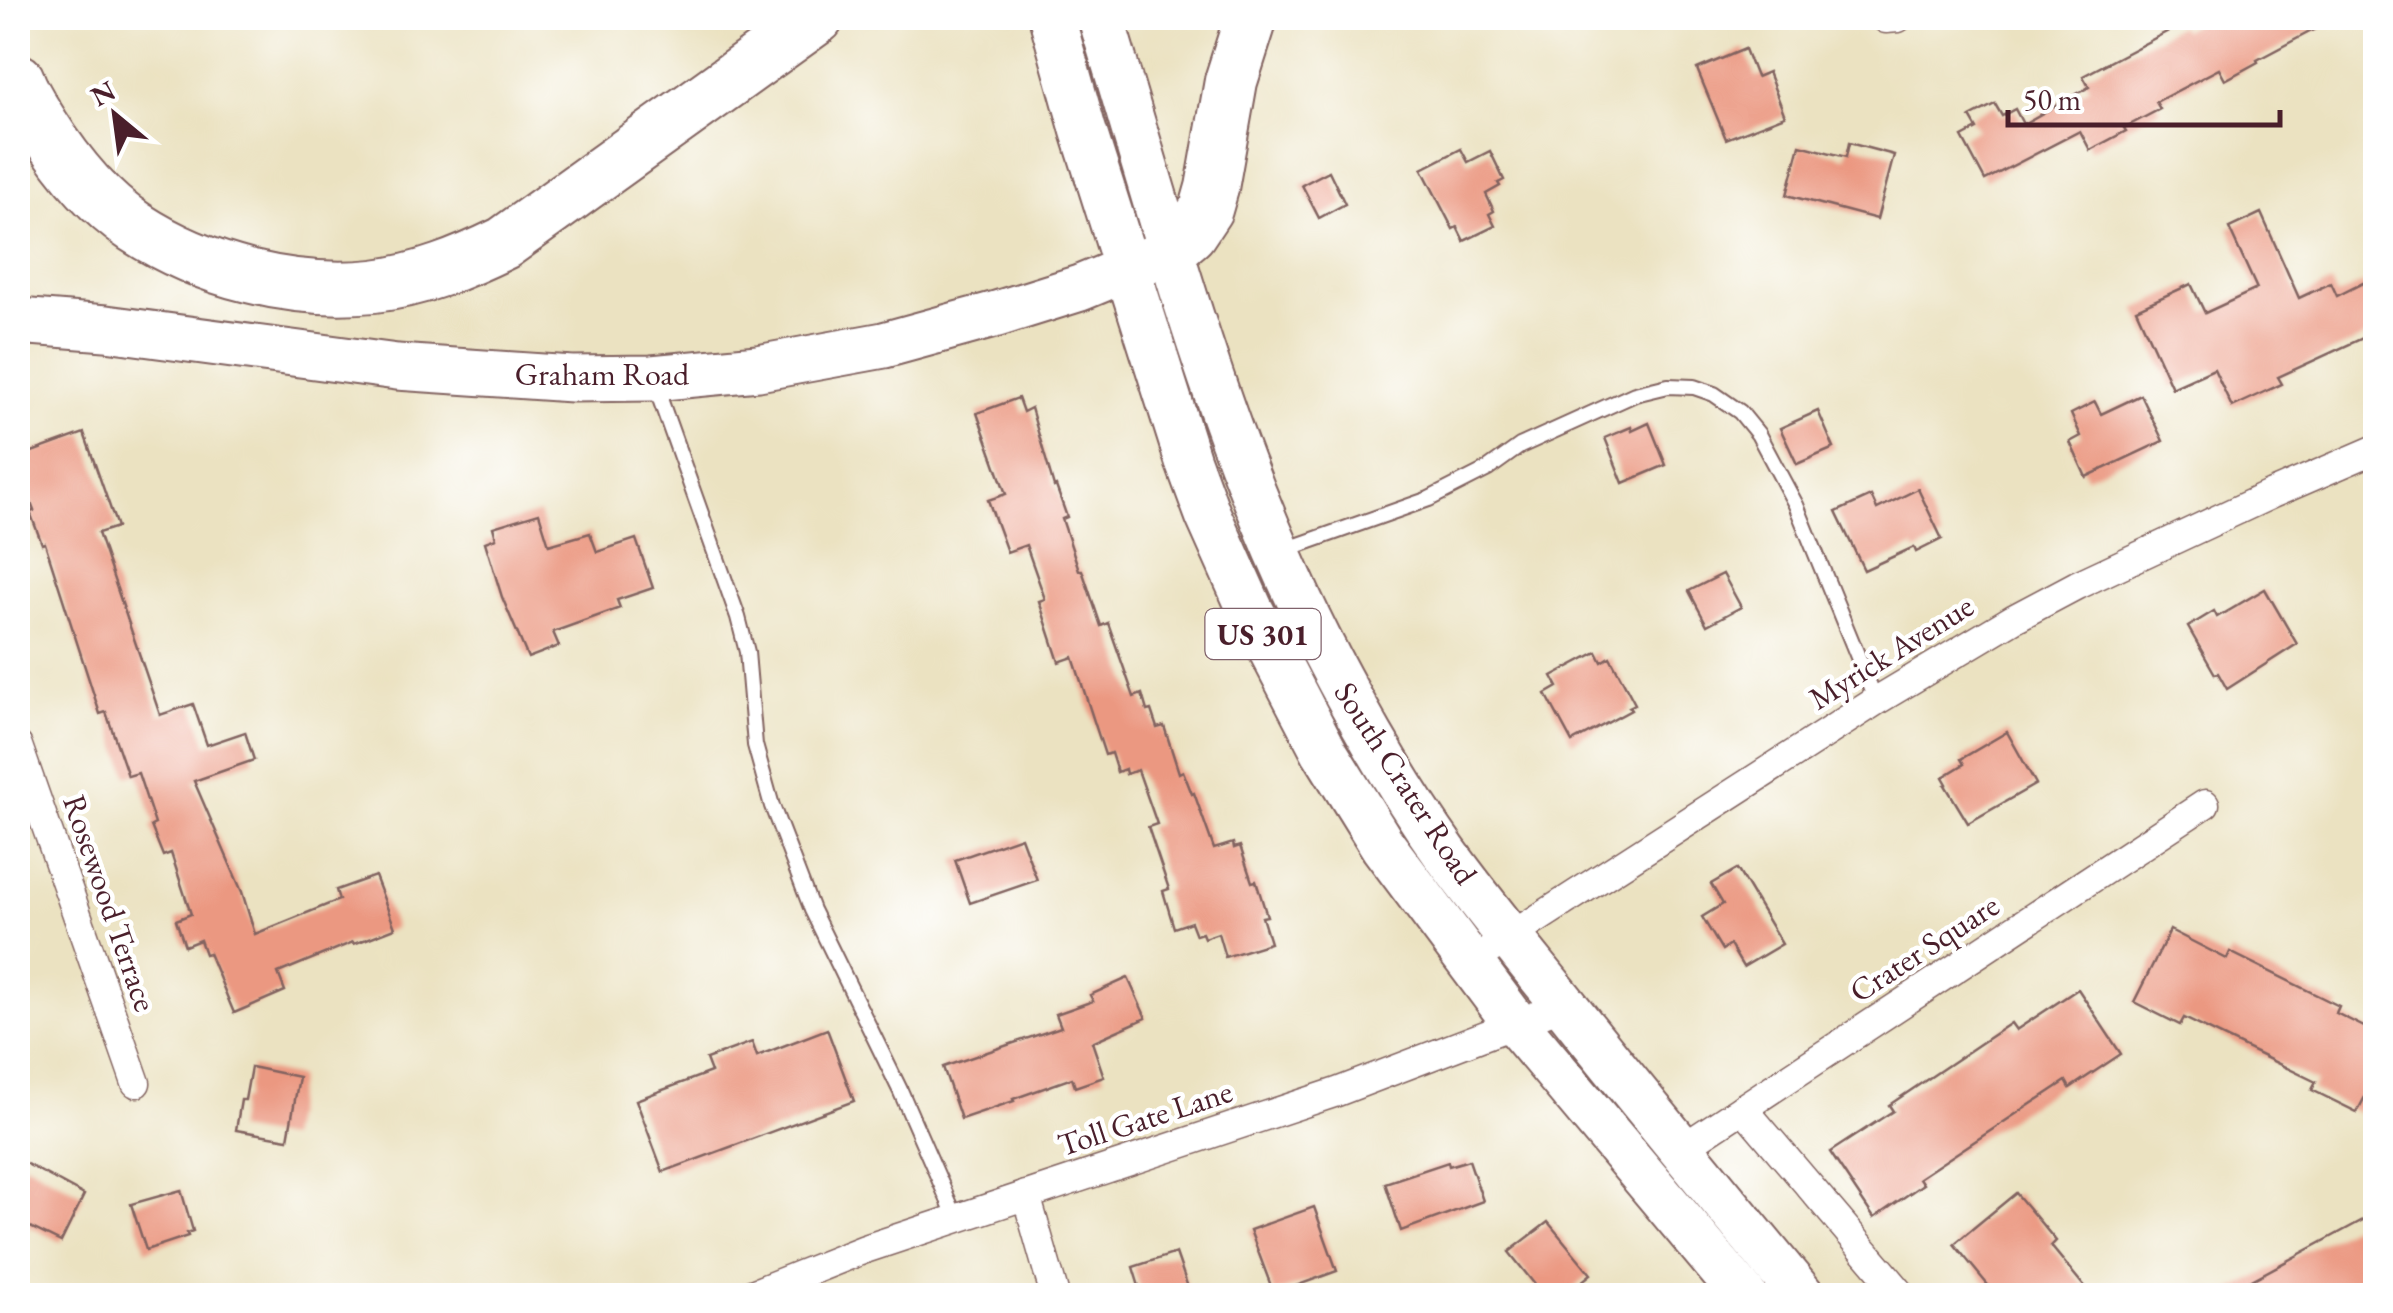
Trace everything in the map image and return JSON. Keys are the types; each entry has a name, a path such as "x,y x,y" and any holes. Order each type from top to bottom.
{"highway":[{"path":"18,80 58,150 92,192 133,226 183,253 280,283 324,288 376,286 428,276 504,243 817,18"},
{"path":"1149,259 1190,233 1206,209 1231,81 1251,18"}],"main road":[{"name":"South Crater Road","path":"1052,18 1082,129 1213,386 1277,553 1338,678 1395,778 1446,854 1509,936 1802,1296"},
{"name":"South Crater Road","path":"1101,18 1188,461 1250,609 1324,751 1382,846 1516,1024 1744,1296"},
{"name":"Graham Road","path":"18,321 106,328 397,367 572,379 652,378 758,368 884,345 997,314 1149,259"}],"street":[{"name":"Myrick Avenue","path":"1469,963 1876,701 2013,619 2077,585 2376,449"},
{"name":"Rosewood Terrace","path":"18,746 136,1083"},
{"name":"Crater Square","path":"1680,1149 2205,804"},
{"name":"Toll Gate Lane","path":"747,1296 864,1249 1337,1092 1564,1005"},
{"path":"1743,1108 1903,1296"},
{"path":"1026,1195 1055,1296"}],"lane":[{"path":"652,378 738,618 747,652 755,745 772,806 812,910 900,1090 956,1218"},
{"path":"1277,553 1430,499 1488,469 1520,446 1636,394 1668,386 1694,387 1714,394 1740,412 1758,434 1796,505 1876,701"}],"building":[{"path":"2205,18 2336,18 2225,80 2219,69 2156,102 2160,109 2090,150 2080,131 1985,180 1962,137 1977,129 1970,117 1995,104 2002,116 2015,109 2023,124 2089,87 2083,76 2180,25 2182,30"},
{"path":"1745,49 1756,77 1768,72 1785,116 1726,139 1697,69"},
{"path":"1849,143 1894,155 1877,219 1787,195 1800,145 1846,157"},
{"path":"1461,149 1468,162 1490,151 1504,180 1486,194 1494,211 1489,214 1495,226 1464,241 1457,227 1453,229 1422,169"},
{"path":"1329,171 1345,204 1319,218 1302,185"},
{"path":"2261,213 2299,298 2331,283 2337,296 2363,283 2376,311 2376,332 2278,377 2282,384 2232,407 2214,369 2172,388 2136,309 2191,284 2205,313 2257,289 2229,228"},
{"path":"2141,395 2163,441 2086,477 2070,442 2081,436 2071,414 2095,402 2101,414"},
{"path":"1018,398 1023,412 1031,408 1067,517 1062,519 1101,626 1108,623 1134,697 1142,694 1157,728 1164,726 1179,773 1183,771 1194,793 1214,849 1233,843 1234,848 1240,846 1267,916 1262,917 1270,943 1225,957 1218,933 1204,938 1202,933 1196,935 1191,922 1174,928 1163,891 1169,889 1148,827 1157,824 1138,770 1117,772 1111,753 1105,755 1073,657 1059,662 1039,601 1045,599 1026,545 1007,552 988,500 1006,494 977,413"},
{"path":"1818,411 1834,448 1797,464 1780,428"},
{"path":"1649,423 1666,465 1623,483 1605,438"},
{"path":"84,433 117,527 98,533 160,715 193,704 207,745 245,732 254,760 194,781 242,892 255,934 339,900 336,890 375,876 395,928 278,973 285,991 234,1013 200,940 185,946 176,920 191,914 171,853 163,856 138,773 128,776 106,712 100,714 45,543 42,544 30,512 34,511 18,457"},
{"path":"1918,489 1942,539 1864,570 1836,512 1871,496 1877,509"},
{"path":"539,513 549,545 590,533 597,552 636,539 653,588 617,600 620,608 553,632 559,646 528,658 502,597 485,542 496,538 493,527"},
{"path":"1723,574 1741,607 1707,625 1689,591"},
{"path":"2265,589 2297,644 2227,689 2188,627 2214,611 2217,617"},
{"path":"1597,652 1602,662 1610,657 1635,704 1629,707 1631,710 1572,742 1546,694 1558,687 1552,676"},
{"path":"2007,732 2036,784 1968,823 1943,777 1964,764 1961,759"},
{"path":"1021,837 1037,880 970,903 955,860"},
{"path":"1737,869 1782,944 1743,967 1730,945 1722,950 1702,917 1723,904 1711,884"},
{"path":"2170,930 2227,959 2230,952 2339,1006 2336,1013 2376,1033 2376,1076 2357,1112 2312,1090 2316,1082 2184,1018 2180,1025 2134,1002"},
{"path":"1128,978 1146,1018 1092,1042 1104,1077 1075,1087 1072,1078 961,1119 943,1067 1061,1027 1056,1014 1093,1001 1090,995"},
{"path":"2078,989 2121,1054 2070,1088 2066,1081 1919,1178 1923,1184 1874,1218 1830,1152 1893,1111 1889,1105 2011,1023 2016,1030"},
{"path":"827,1029 854,1101 663,1172 636,1100 711,1072 706,1059 752,1042 757,1056"},
{"path":"251,1067 299,1077 288,1139 236,1130"},
{"path":"1469,1160 1483,1201 1401,1231 1385,1183 1448,1162 1449,1166"},
{"path":"25,1163 84,1195 61,1242 18,1221 18,1180"},
{"path":"181,1190 193,1231 146,1250 131,1204"},
{"path":"2016,1193 2056,1241 2051,1246 2092,1296 1997,1296 1954,1244"},
{"path":"1314,1207 1337,1271 1274,1294 1250,1230"},
{"path":"2376,1213 2376,1296 2222,1296"},
{"path":"1548,1222 1591,1274 1564,1296 1544,1296 1509,1252"},
{"path":"1176,1253 1191,1296 1142,1296 1133,1267"}]}
